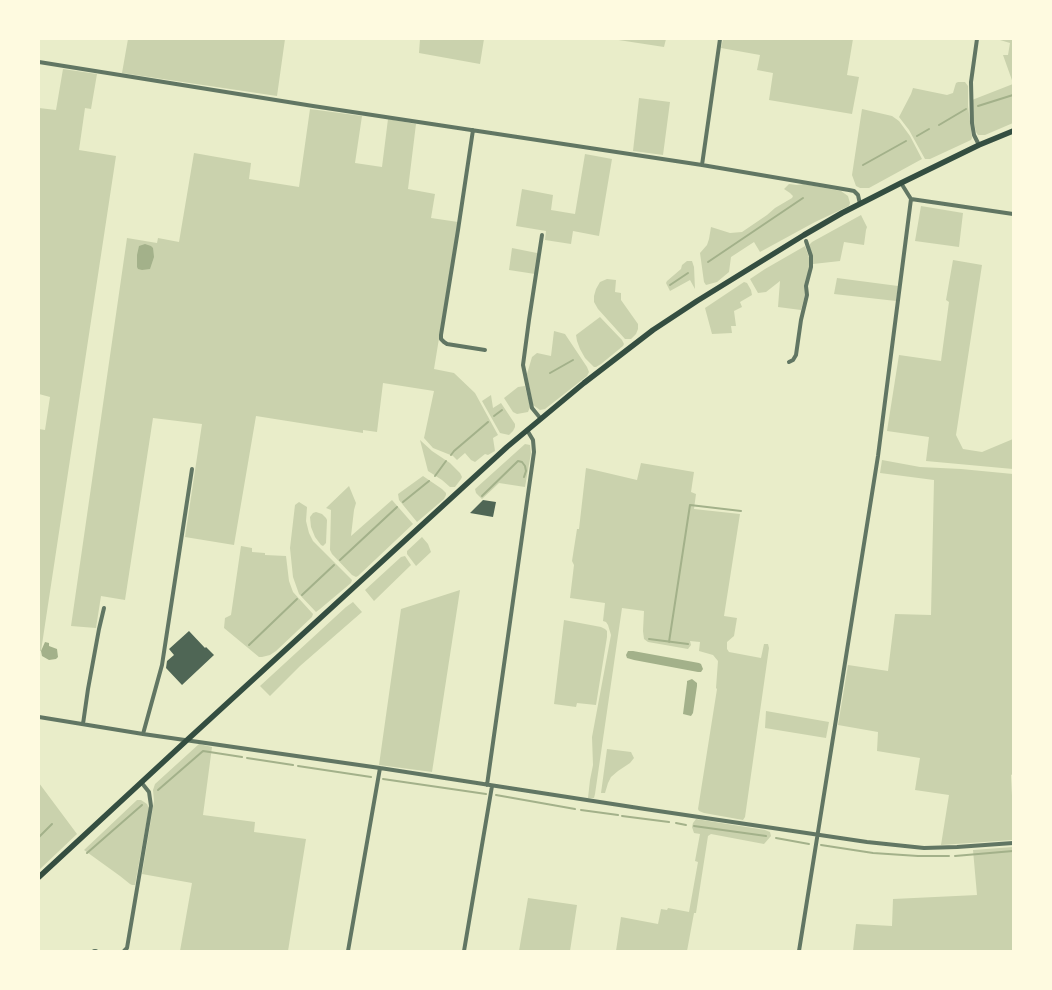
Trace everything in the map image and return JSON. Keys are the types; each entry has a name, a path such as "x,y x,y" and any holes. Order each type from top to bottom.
{"main road":[{"path":"39,877 446,502 527,430 653,330 784,246 901,183 1013,131"}],"street":[{"path":"702,165 720,39"},
{"path":"978,39 971,82 972,123 978,146"},
{"path":"39,62 702,165 849,190 858,195 860,204"},
{"path":"473,130 441,339 447,344 485,350"},
{"path":"799,951 878,456 911,199 901,183"},
{"path":"911,199 1013,214"},
{"path":"541,419 532,408 523,365 542,234"},
{"path":"789,362 796,355 807,295 806,286 812,267 806,241"},
{"path":"464,951 489,785 534,452 533,440 527,430"},
{"path":"143,734 162,665 192,469"},
{"path":"83,724 104,608"},
{"path":"39,717 186,741 380,768 867,842 924,848 1013,843"},
{"path":"348,951 380,768"},
{"path":"126,950 151,806 149,792 141,782"}],"shaded area":[{"path":"128,39 285,39 277,96 122,73"},
{"path":"420,39 484,39 480,64 419,53"},
{"path":"612,39 666,39 664,47"},
{"path":"723,39 853,39 847,75 859,77 852,114 769,100 773,73 757,70 760,55 721,48"},
{"path":"1001,39 1013,39 1013,83 1003,55 1008,55 1010,43"},
{"path":"63,69 97,74 91,109 85,108 79,150 116,156 41,651 39,651 39,429 45,430 50,397 39,394 39,108 56,110"},
{"path":"958,82 965,82 968,86 968,106 972,138 930,159 925,159 909,130 899,117 913,88 947,95 953,93"},
{"path":"1013,84 1013,123 985,135 978,135 972,114 972,100"},
{"path":"639,98 670,102 663,155 633,151"},
{"path":"310,109 362,116 355,163 382,167 388,119 416,124 408,189 435,194 431,218 458,222 434,369 454,373 475,393 498,435 493,438 495,451 488,455 485,454 475,462 465,453 457,460 453,456 433,448 424,438 434,391 383,383 377,432 363,430 363,433 256,416 234,545 185,537 202,424 153,418 125,600 101,596 96,628 71,626 127,238 157,243 158,238 179,242 194,153 251,163 249,179 299,187"},
{"path":"862,109 892,116 899,121 910,136 922,159 869,188 856,186 852,175"},
{"path":"585,154 612,159 599,236 573,231 571,244 545,240 546,231 516,226 522,189 553,195 551,210 575,214"},
{"path":"789,184 804,184 841,191 848,196 849,206 760,252 754,242 731,257 729,272 717,282 706,285 700,253 707,245 711,227 730,233 742,232 792,198 793,196 784,189"},
{"path":"921,206 963,213 959,247 915,241"},
{"path":"861,215 867,227 864,245 844,242 840,261 813,264 810,244"},
{"path":"145,244 153,248 154,257 150,269 142,270 137,267 137,255 139,246"},
{"path":"805,246 810,260 801,310 778,307 780,281 766,292 758,293 750,279"},
{"path":"512,248 537,253 535,274 509,270"},
{"path":"953,260 982,265 956,435 963,449 982,452 1013,439 1013,469 926,461 929,437 887,431 899,355 941,361 949,302 946,300"},
{"path":"687,261 692,261 694,267 695,289 690,280 670,291 666,283 667,281"},
{"path":"837,278 898,286 896,301 834,294"},
{"path":"607,279 616,280 615,292 621,293 621,300 638,324 636,334 631,339 625,339 594,302 596,289 600,282"},
{"path":"744,282 747,283 752,295 740,302 742,307 734,311 736,326 731,326 732,333 712,334 705,308"},
{"path":"600,317 624,344 601,364 594,367 585,358 576,335"},
{"path":"554,331 565,334 589,372 587,376 545,409 540,410 533,405 527,374 532,357 537,353 551,356"},
{"path":"525,386 530,407 528,412 517,414 513,412 504,398 518,387"},
{"path":"491,395 493,408 501,403 515,424 513,431 509,435 500,433 482,401"},
{"path":"420,440 460,473 462,477 455,487 450,487 428,471"},
{"path":"525,444 530,445 531,453 525,487 499,483 482,499 475,489"},
{"path":"882,460 920,467 1013,474 1013,774 1011,775 1013,840 941,845 949,795 915,790 920,758 877,751 878,732 838,725 848,665 888,671 895,614 931,615 934,480 880,473"},
{"path":"641,463 694,472 691,492 696,494 694,509 740,514 724,616 737,618 734,636 727,642 727,649 729,652 761,658 764,644 768,644 769,648 745,817 743,820 704,813 698,809 717,689 718,661 713,655 699,651 700,642 690,641 691,645 688,649 648,642 644,639 644,611 622,608 595,794 594,798 588,798 593,765 592,737 611,635 608,625 603,621 605,603 570,598 574,565 572,561 577,529 579,529 586,468 637,480"},
{"path":"423,476 442,489 446,495 444,499 417,522 399,500 398,494"},
{"path":"349,486 356,503 351,536 392,500 413,524 356,577 330,550 331,510 326,508"},
{"path":"299,502 307,507 306,521 313,541 352,580 351,583 316,612 299,594 293,577 290,548 295,505"},
{"path":"316,512 322,514 327,520 326,543 323,546 315,537 311,527 310,517"},
{"path":"422,537 428,544 431,552 416,566 407,554 407,551"},
{"path":"241,546 252,548 252,552 265,553 265,555 286,556 289,581 293,592 313,614 276,651 262,657 259,657 224,628 225,618 231,615"},
{"path":"405,556 411,565 374,601 365,590 401,557"},
{"path":"460,590 432,772 379,765 401,609"},
{"path":"353,602 362,612 300,666 270,696 260,686"},
{"path":"564,620 601,627 607,631 596,705 577,703 576,707 554,704"},
{"path":"45,642 57,649 58,657 56,659 49,660 42,656 41,651"},
{"path":"628,651 699,663 703,669 701,672 698,672 634,660 627,658"},
{"path":"692,679 697,683 697,686 691,716 683,714 687,681"},
{"path":"766,711 829,722 826,738 765,728"},
{"path":"199,744 212,747 203,815 255,822 254,832 306,839 288,951 180,951 192,883 142,874 155,784"},
{"path":"607,749 631,752 634,758 611,777 605,793 601,793"},
{"path":"39,783 77,834 39,870"},
{"path":"137,800 147,804 149,808 135,885 132,885 84,850"},
{"path":"696,819 765,830 770,832 771,836 764,844 711,834 708,836 696,913 694,913 687,951 616,951 621,917 658,924 661,909 667,910 668,908 689,912 698,862 695,861 700,834 694,833 692,827"},
{"path":"1013,847 1013,951 853,951 856,924 892,926 893,899 977,895 973,850"},
{"path":"528,898 577,905 570,951 519,951"}],"building":[{"path":"483,500 496,502 493,517 470,513"},
{"path":"189,631 214,655 182,685 166,668 167,661 174,655 169,649"}],"waterway":[{"path":"978,106 1013,95"},
{"path":"939,125 966,109"},
{"path":"917,136 929,129"},
{"path":"863,165 906,141"},
{"path":"708,262 803,198"},
{"path":"670,285 688,273"},
{"path":"550,373 573,360"},
{"path":"494,416 502,410"},
{"path":"451,455 488,422"},
{"path":"435,476 446,461"},
{"path":"482,496 518,461 522,462 525,466 524,477"},
{"path":"403,502 429,481"},
{"path":"669,642 690,505 741,511"},
{"path":"340,560 397,507"},
{"path":"302,595 334,565"},
{"path":"249,645 297,599"},
{"path":"649,639 688,644"},
{"path":"158,790 203,751 242,757"},
{"path":"247,758 293,765"},
{"path":"298,766 371,777"},
{"path":"383,779 486,794"},
{"path":"496,795 575,809"},
{"path":"87,853 142,805"},
{"path":"581,810 618,815"},
{"path":"622,816 669,822"},
{"path":"676,823 686,825"},
{"path":"39,837 52,824"},
{"path":"694,826 766,836"},
{"path":"776,838 809,844"},
{"path":"821,845 873,853 949,856"},
{"path":"955,856 1013,851"}]}
